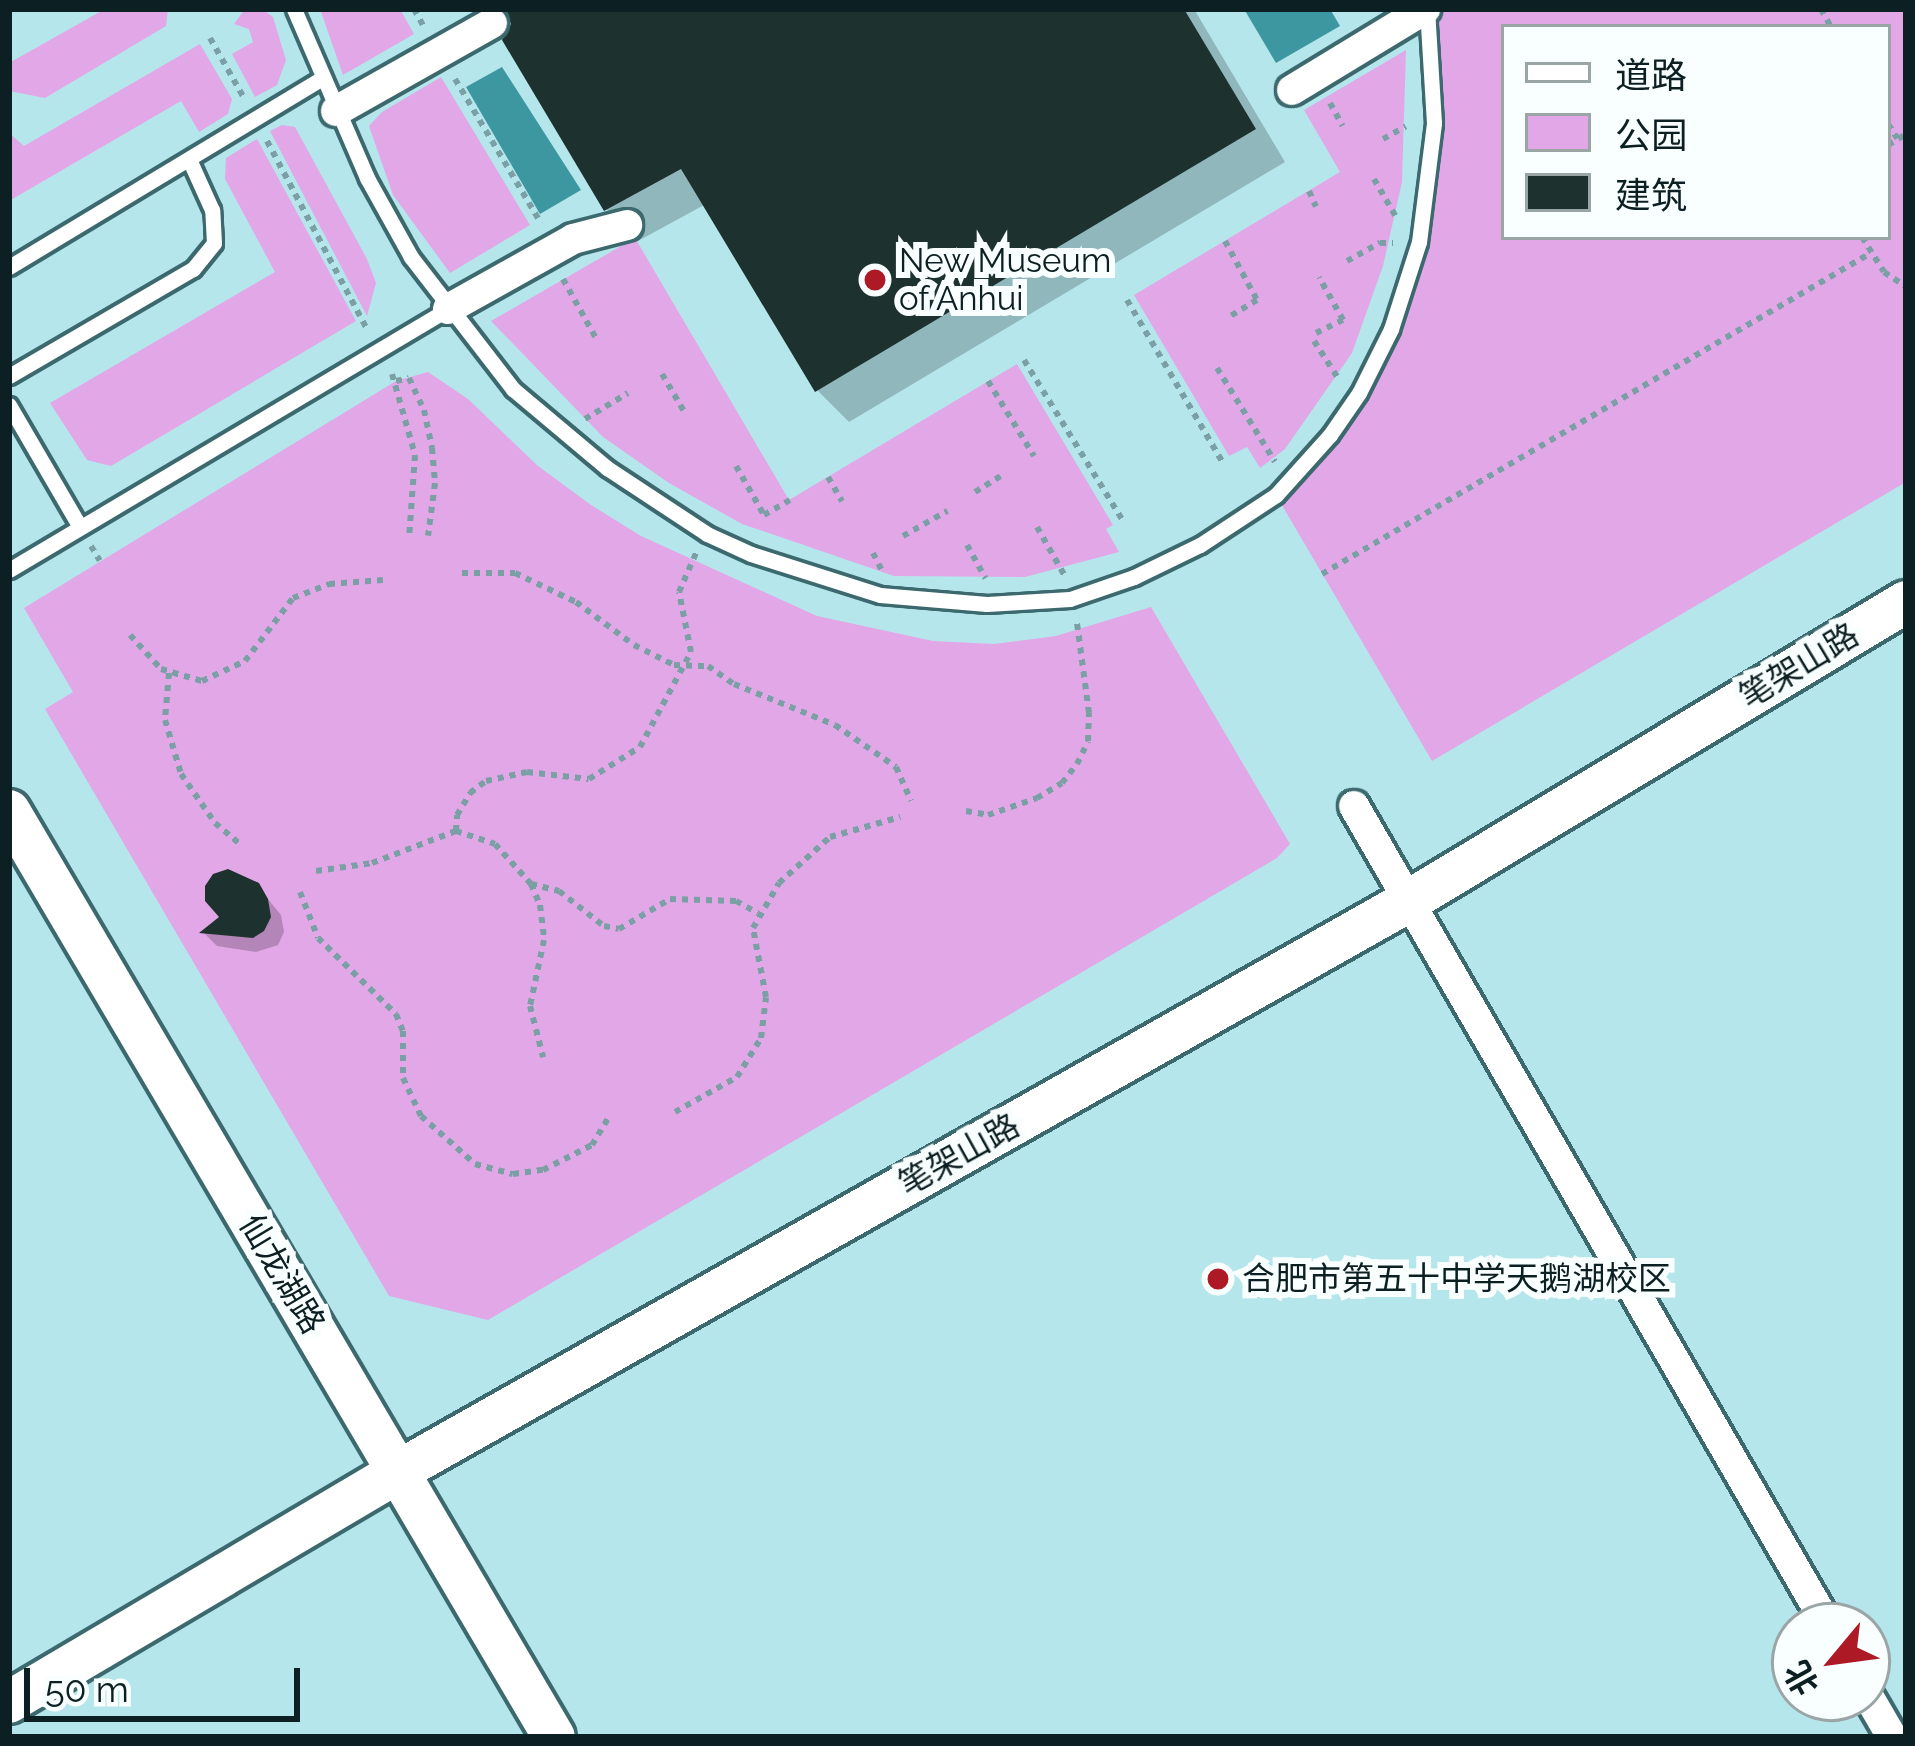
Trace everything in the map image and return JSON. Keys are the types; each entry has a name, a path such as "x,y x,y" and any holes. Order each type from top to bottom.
{"street":[{"path":"1292,90 1426,9"},
{"path":"336,111 492,23"},
{"path":"448,309 556,248 627,225"},
{"name":"笔架山路","path":"9,1702 398,1471 1407,902 1906,602"},
{"path":"1354,806 1814,1602"},
{"name":"仙龙湖路","path":"9,811 554,1737"}],"lane":[{"path":"294,9 321,80 411,257 513,389 568,436 707,534 803,574 880,595 987,604 1070,599 1116,586 1200,544 1296,478 1359,393 1391,329 1418,242 1434,123 1426,9"},
{"path":"9,268 321,80"},
{"path":"9,376 194,269 214,243 212,210 188,159"},
{"path":"9,570 448,309"},
{"path":"9,405 80,527"}],"path":[{"path":"414,9 556,248 564,283 597,340"},
{"path":"210,38 397,381 416,469 409,539"},
{"path":"1891,129 1897,138"},
{"path":"1891,143 1906,134"},
{"path":"1309,191 1316,207"},
{"path":"1863,240 1869,254 1906,287"},
{"path":"1225,241 1257,300 1229,317"},
{"path":"1347,261 1380,243 1418,242"},
{"path":"1322,574 1869,254"},
{"path":"1319,277 1343,320 1315,337 1336,377 1359,393"},
{"path":"1127,300 1222,461"},
{"path":"1024,360 1122,519"},
{"path":"1217,368 1273,460 1296,478"},
{"path":"662,374 686,413"},
{"path":"397,381 409,378 424,410 434,465 428,536"},
{"path":"988,381 1034,456"},
{"path":"568,436 585,419 628,393"},
{"path":"407,416 424,410"},
{"path":"416,469 434,465"},
{"path":"736,466 764,515 790,500"},
{"path":"975,491 1005,473"},
{"path":"828,477 842,501"},
{"path":"903,536 947,511"},
{"path":"411,527 430,526"},
{"path":"966,812 988,815 1024,804 1062,783 1088,741 1081,636 1064,571 1037,527"},
{"path":"456,831 457,814 470,793 506,773 589,779 640,747 691,652 679,592 682,577 707,534"},
{"path":"967,544 986,580 987,604"},
{"path":"462,573 515,573 588,609 634,645 674,665 708,666 734,684 862,740 896,767 911,801"},
{"path":"130,635 169,673 202,681 224,675 261,644 293,598 329,584 383,580"},
{"path":"169,673 165,720 181,774 196,802 239,843"},
{"path":"675,1112 737,1077 760,1038 766,997 754,945 758,913 810,850 851,827 900,817"},
{"path":"316,871 373,863 456,831 495,844 531,884 544,923 530,1006 543,1057"},
{"path":"531,884 559,891 604,926 619,929 670,899 736,901 758,913"},
{"path":"300,892 319,938 395,1014 403,1031 403,1078 421,1116 475,1164 513,1174 543,1170 592,1145 608,1118"}],"green space":[{"path":"105,9 168,9 166,26 45,98 9,91 9,63"},
{"path":"245,9 262,9 273,17 286,60 277,85 255,97 232,54 253,42 249,29 234,24"},
{"path":"320,9 400,9 414,34 343,75"},
{"path":"1425,9 1906,9 1906,482 1432,761 1276,495 1359,393 1418,242 1434,123"},
{"path":"200,44 232,99 228,114 199,132 181,101 9,201 9,133 24,146"},
{"path":"1406,50 1402,182 1383,266 1352,353 1285,449 1260,468 1247,447 1229,456 1134,295 1340,172 1304,110"},
{"path":"441,77 530,225 450,273 393,195 369,126 382,112"},
{"path":"282,125 295,127 367,259 376,283 367,316 270,131"},
{"path":"257,139 356,321 111,466 87,460 50,403 275,272 225,179 226,158"},
{"path":"635,238 789,500 1017,364 1113,525 1106,529 1119,552 1025,577 894,576 742,524 669,483 603,437 491,321"},
{"path":"428,372 468,399 538,466 591,505 641,536 817,616 933,641 994,644 1056,636 1151,607 1290,844 1277,858 488,1320 389,1296 45,709 73,692 24,608 396,381"}],"water":[{"path":"1244,9 1330,9 1340,26 1276,63"},
{"path":"502,67 581,190 540,214 466,87"}],"building":[{"name":"New Museum of Anhui","path":"505,9 1184,9 1256,129 815,392 681,169 604,211 502,40 511,24"},
{"path":"228,869 259,883 268,899 271,917 264,931 253,938 199,933 219,917 205,901 205,886 213,874"}],"place":[{"name":"New Museum of Anhui","path":"875,280"},
{"name":"合肥市第五十中学天鹅湖校区","path":"1218,1279"}]}
